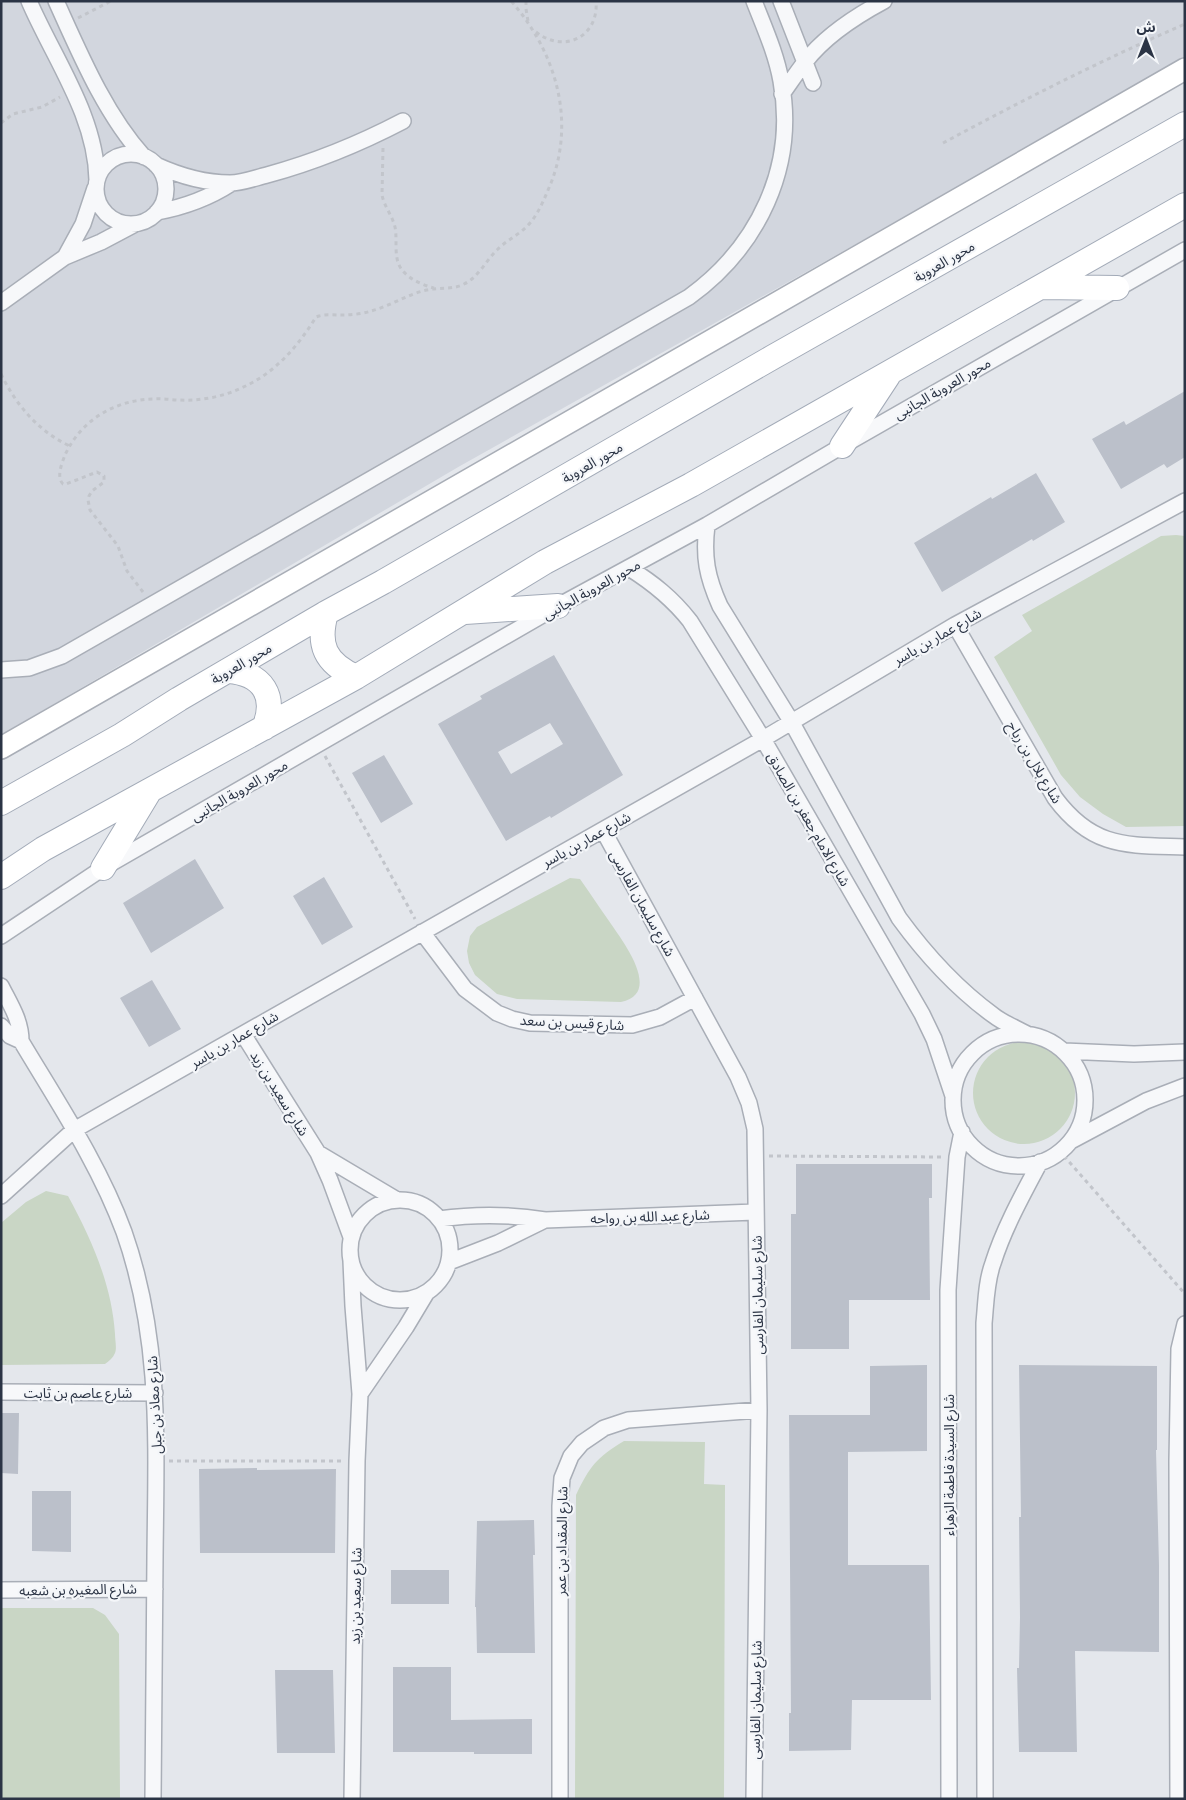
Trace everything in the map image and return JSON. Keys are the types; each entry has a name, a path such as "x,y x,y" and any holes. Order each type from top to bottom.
{"main road":[{"name":"محور العروبة","path":"1,803 122,735 326,613 1185,124"},
{"path":"1,877 43,849 356,677 460,612 554,557 691,485 1185,204"},
{"path":"1041,287 1117,288"},
{"path":"842,446 890,372"},
{"path":"460,612 558,606"},
{"path":"326,613 322,628 324,644 330,659 342,670 356,677"},
{"path":"229,671 243,672 255,678 265,688 270,702 269,715 264,728"},
{"path":"103,868 150,791"}],"street":[{"path":"29,1 88,127 96,161 97,200 103,211 112,219 123,223 135,224"},
{"path":"56,1 76,45 116,121 163,175 166,188 164,200 158,212"},
{"path":"1,670 29,668 62,656 689,298 707,284 747,239 762,213 771,193 782,149 784,126 782,94 776,60 754,1"},
{"path":"781,1 813,83"},
{"path":"782,94 806,61 842,28 884,1"},
{"path":"1,748 1185,70"},
{"path":"65,257 83,224 100,171 115,158 125,154 135,154 185,177 217,183 232,183 282,171 313,161 403,121"},
{"path":"1,303 65,257 101,242 135,224 148,220 158,212 197,202 219,192 232,183"},
{"name":"محور العروبة الجانبى","path":"2,937 103,868 558,606 707,525 1185,250"},
{"name":"شارع عمار بن ياسر","path":"1,1196 74,1130 763,739 955,625 1185,501"},
{"path":"707,525 705,558 711,586 720,606 791,721 899,918 919,946 942,971 994,1016 1027,1034 1047,1040 1064,1051 1077,1066 1084,1085 1085,1105 1081,1124 1065,1146"},
{"name":"شارع الامام جعفر بن الصادق","path":"629,568 660,588 676,603 690,621 763,739 922,1014 934,1040 954,1096"},
{"name":"شارع بلال بن رباح","path":"955,625 1055,798 1068,815 1083,828 1102,839 1121,844 1185,847"},
{"name":"شارع سليمان الفارسى","path":"603,830 738,1077 749,1103 755,1129 759,1410 754,1799"},
{"name":"شارع قيس بن سعد","path":"422,932 465,989 497,1013 512,1019 530,1023 632,1025 660,1017 695,998"},
{"name":"شارع معاذ بن جبل","path":"1,986 20,1026 21,1041 102,1181 124,1232 140,1286 148,1328 155,1393 156,1461 153,1799"},
{"name":"شارع معاذ بن جبل","path":"1,1026 10,1036 21,1041"},
{"name":"شارع سعيد بن زيد","path":"243,1034 318,1153 351,1237"},
{"path":"1027,1034 1009,1034 992,1040 976,1049 964,1063 957,1079 954,1096 955,1114 962,1132 982,1154 996,1161 1025,1165 1040,1162 1146,1101 1185,1086"},
{"path":"1064,1051 1134,1054 1185,1052"},
{"name":"شارع السيدة فاطمة الزهراء","path":"949,1799 948,1298 957,1157 962,1132"},
{"name":"شارع سعيد بن زيد","path":"318,1153 397,1200"},
{"path":"985,1799 984,1323 987,1288 993,1262 1005,1232 1040,1162"},
{"path":"360,1394 406,1327 427,1292 441,1279 449,1262 450,1246 446,1232 439,1219 427,1208 412,1202 397,1200 385,1203 368,1212 356,1226 351,1237 349,1249 356,1274 364,1285 375,1294 388,1299 415,1298 427,1292"},
{"name":"شارع عبد الله بن رواحه","path":"439,1219 464,1215 492,1214 546,1220 755,1212"},
{"name":"شارع عبد الله بن رواحه","path":"449,1262 498,1243 546,1220"},
{"name":"شارع سعيد بن زيد","path":"351,1261 360,1394 357,1461 352,1799"},
{"path":"1178,1799 1181,1664 1179,1349 1185,1324"},
{"name":"شارع عاصم بن ثابت","path":"1,1392 155,1393"},
{"name":"شارع المقداد بن عمر","path":"560,1799 560,1506 562,1478 571,1456 582,1443 604,1428 628,1420 759,1410"},
{"name":"شارع المغيره بن شعبه","path":"1,1590 154,1589"}],"path":[{"path":"66,23 111,1"},
{"path":"511,1 530,25 543,38 551,42 569,42 578,38 591,26 595,18 596,1"},
{"path":"151,605 127,571 118,546 90,510 89,496 104,482 104,476 97,472 66,484 60,481 59,477 63,461 70,446 80,432 94,419 113,407 126,402 154,399 209,399 250,385 284,360 302,339 316,317 344,316 371,311 421,291 434,288 454,288 471,281 498,248 520,233 531,221 544,199 553,177 562,140 561,108 553,70 530,25 527,17 526,1"},
{"path":"944,143 1079,72 1185,24"},
{"path":"1,123 13,114 42,107 72,91"},
{"path":"383,131 382,195 395,226 399,265 414,280 434,288"},
{"path":"1,374 19,403 37,424 58,440 70,446"},
{"path":"319,745 422,932"},
{"path":"1065,1146 1185,1294"},
{"path":"756,1156 957,1157"},
{"path":"156,1461 357,1461"}],"shaded area":[{"path":"1,1 1185,1 1185,56 897,221 460,466 1,735"}],"green space":[{"path":"1161,536 1185,536 1185,826 1126,827 1103,814 1080,797 1061,775 994,657 1032,631 1022,615"},
{"path":"570,878 580,879 622,940 636,965 639,988 633,997 621,1002 517,999 497,994 475,975 469,963 467,951 470,936 477,927"},
{"path":"1024,1042 1043,1046 1060,1057 1071,1074 1075,1093 1071,1112 1060,1129 1043,1140 1024,1144 1005,1140 988,1129 977,1112 973,1093 977,1074 988,1057 1005,1046"},
{"path":"46,1191 68,1196 85,1228 99,1262 110,1298 116,1344 114,1355 105,1364 1,1365 1,1223 26,1202"},
{"path":"624,1441 705,1442 704,1484 725,1485 724,1799 575,1799 576,1495 585,1477 600,1458"},
{"path":"1,1608 93,1608 105,1615 119,1634 120,1799 1,1799"}],"building":[{"path":"1185,391 1185,457 1167,468 1164,464 1121,489 1092,439 1124,421 1126,425"},
{"path":"1036,473 1065,522 1033,541 1032,539 942,592 914,543 991,497 992,499"},
{"path":"554,655 623,775 551,818 550,816 506,841 438,724 482,699 480,696","holes":["550,723 563,744 511,774 498,752"]},
{"path":"384,755 413,804 381,823 352,773"},
{"path":"195,859 224,908 151,953 123,903"},
{"path":"324,877 353,927 322,945 293,896"},
{"path":"152,980 181,1029 149,1047 120,998"},
{"path":"796,1164 932,1164 932,1198 929,1198 930,1300 849,1300 849,1349 791,1349 791,1214 796,1214"},
{"path":"927,1365 927,1451 848,1452 848,1565 929,1565 931,1700 852,1700 851,1750 789,1751 789,1713 791,1713 789,1415 870,1415 870,1366"},
{"path":"1019,1365 1157,1366 1156,1450 1159,1652 1075,1651 1077,1752 1019,1752 1017,1668 1019,1668 1020,1617 1019,1517 1021,1517"},
{"path":"1,1413 19,1413 18,1474 1,1473"},
{"path":"257,1468 257,1470 336,1469 335,1553 200,1553 199,1469"},
{"path":"32,1491 71,1491 71,1552 32,1551"},
{"path":"534,1520 535,1653 477,1653 475,1607 477,1521"},
{"path":"391,1570 449,1570 449,1604 391,1604"},
{"path":"393,1667 451,1667 451,1720 532,1719 532,1754 393,1752"},
{"path":"275,1670 333,1670 335,1753 277,1753"}]}
